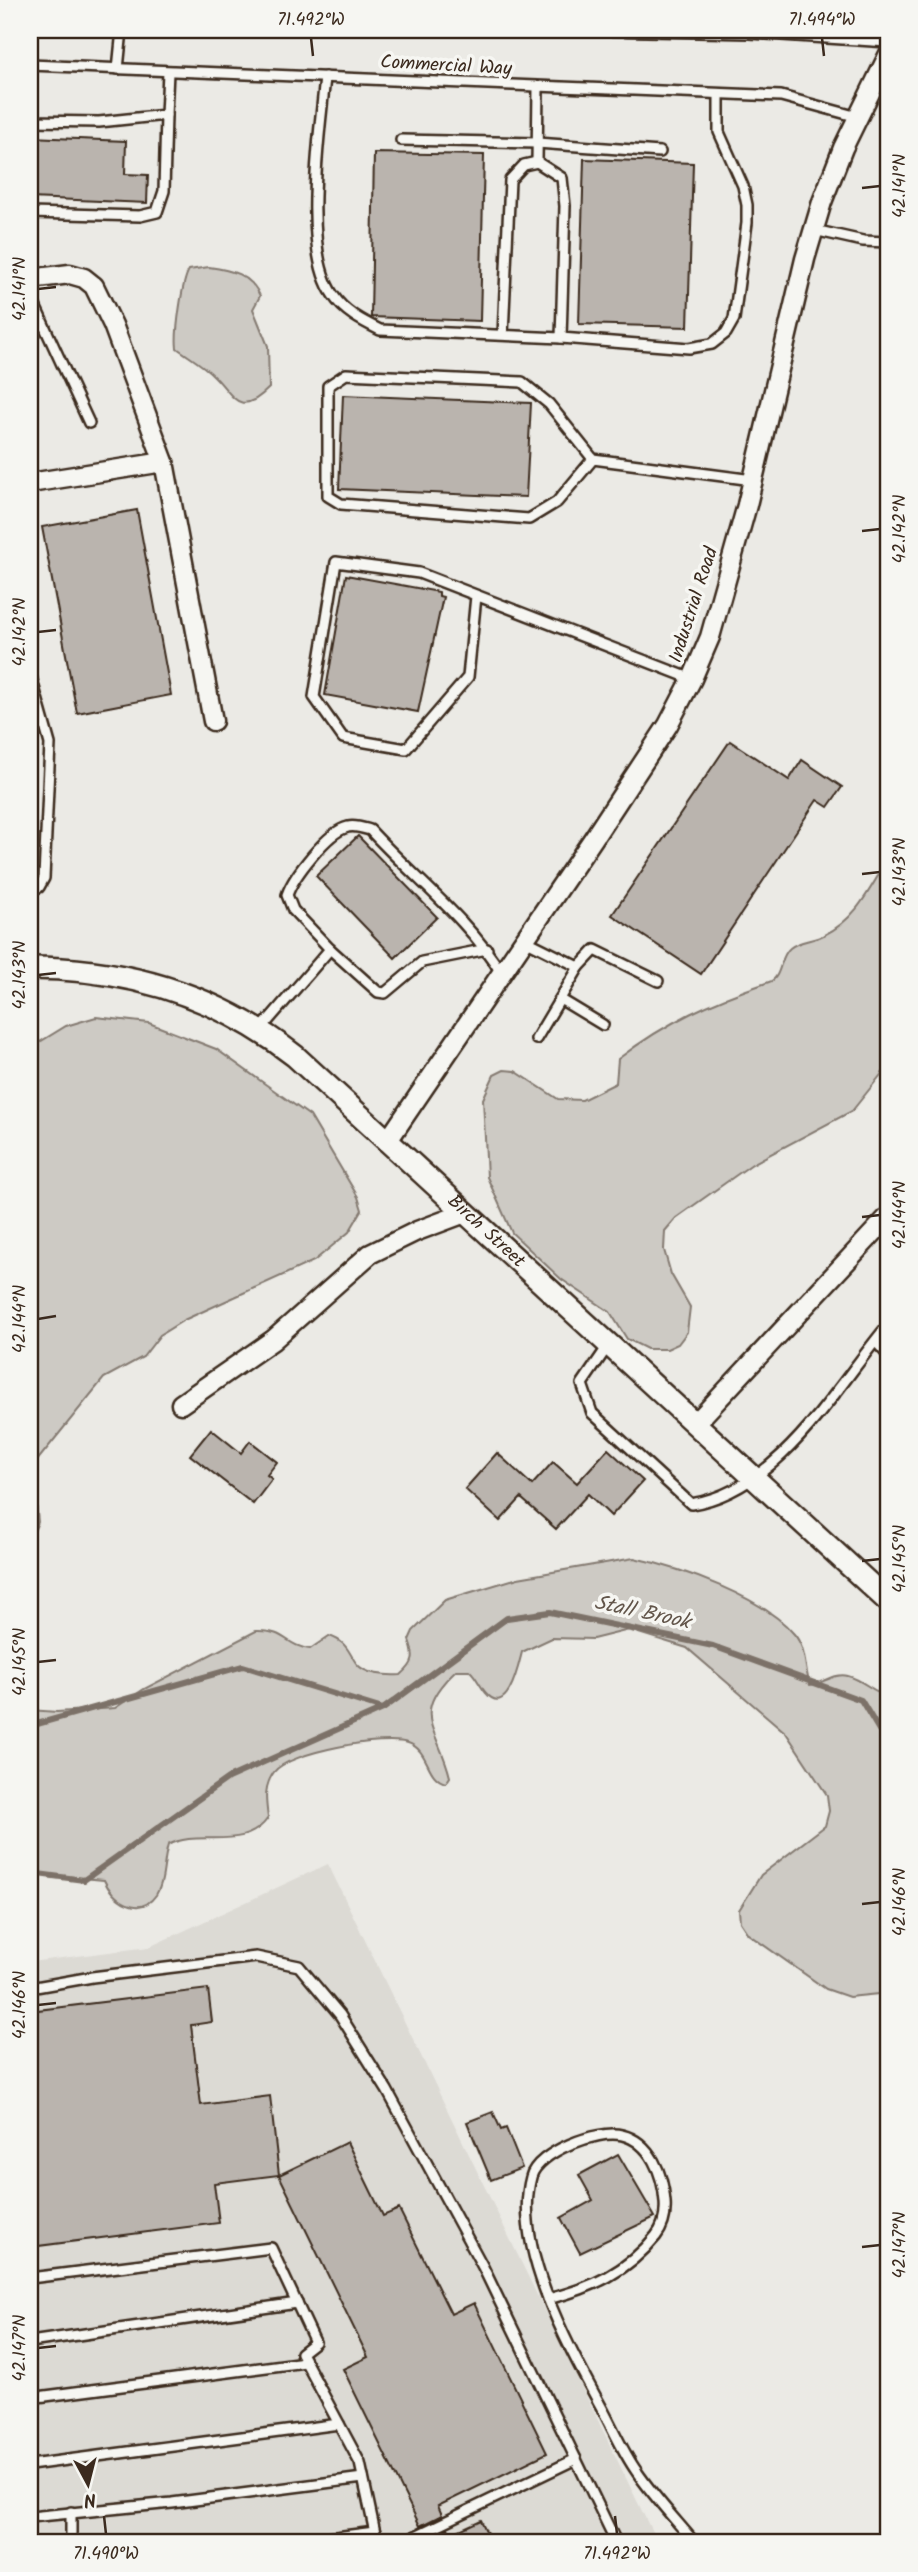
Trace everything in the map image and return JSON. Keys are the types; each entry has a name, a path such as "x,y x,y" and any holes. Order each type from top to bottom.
{"street":[{"name":"Industrial Road","path":"387,1142 526,940 667,726 692,679 710,637 753,480 814,230 842,148 888,56"},
{"path":"30,279 70,274 84,278 94,286 138,386 164,462 213,720"},
{"path":"30,483 164,462"},
{"name":"Birch Street","path":"30,968 94,971 150,982 203,1000 260,1030 295,1056 753,1478 887,1597"},
{"path":"181,1404 273,1340 370,1254 417,1231 465,1213"},
{"path":"695,1424 888,1217"}],"lane":[{"path":"118,69 122,30"},
{"path":"596,30 748,33 888,42"},
{"name":"Commercial Way","path":"30,65 780,96 858,117"},
{"path":"30,213 140,216 157,212 164,191 168,72"},
{"path":"325,77 315,211 324,278 333,296 354,317 380,330 561,338 689,348 712,344 726,333 734,318 747,214 743,186 719,132 719,93"},
{"path":"537,162 538,88"},
{"path":"30,121 99,122 166,115"},
{"path":"401,140 537,143 660,152"},
{"path":"503,335 510,180 524,165 537,162 557,172 564,187 561,338"},
{"path":"814,230 863,241 888,242"},
{"path":"30,295 89,423"},
{"path":"593,459 557,502 528,519 341,504 328,496 328,386 346,374 522,382 549,404 593,459 753,480"},
{"path":"476,596 468,677 406,749 343,738 314,697 336,562 419,573 692,679"},
{"path":"30,673 50,744 44,878 39,887 30,890"},
{"path":"487,949 422,962 385,993 378,992 293,910 287,895 299,872 336,833 348,827 370,830 487,949 502,974"},
{"path":"526,940 579,967"},
{"path":"260,1030 330,948"},
{"path":"536,1039 579,967 595,950 658,981"},
{"path":"560,999 603,1025"},
{"path":"610,1344 582,1384 592,1413 691,1504 709,1501 753,1478 802,1436 888,1325"},
{"path":"876,1342 888,1355"},
{"path":"30,1988 92,1977 256,1958 299,1966 340,2015 387,2090 483,2267 616,2542"},
{"path":"548,2299 582,2291 617,2273 640,2255 661,2230 666,2213 664,2187 656,2164 640,2143 621,2134 590,2138 556,2150 531,2175 527,2213 540,2282 574,2356 635,2470 694,2542"},
{"path":"30,2278 271,2248 315,2342 300,2353 360,2463 376,2537 296,2542"},
{"path":"30,2342 297,2304"},
{"path":"30,2398 305,2362"},
{"path":"30,2465 339,2424"},
{"path":"403,2542 576,2459"},
{"path":"30,2517 363,2478"},
{"path":"71,2512 71,2542"}],"shaded area":[{"path":"209,267 245,278 260,296 253,309 268,346 269,388 250,402 237,401 209,371 177,348 177,331 186,276 189,270"},
{"path":"888,859 888,1066 852,1111 752,1164 676,1218 665,1231 664,1250 671,1274 690,1307 687,1332 678,1344 667,1349 647,1349 627,1339 610,1312 561,1279 512,1233 487,1177 483,1099 494,1075 504,1070 515,1071 558,1099 582,1100 616,1083 618,1059 654,1034 690,1014 773,980 790,948 824,935 854,912"},
{"path":"96,1017 149,1023 216,1049 310,1116 358,1197 362,1210 349,1232 314,1261 184,1320 160,1335 143,1357 104,1378 36,1462 33,1470 38,1522 30,1540 30,1048 66,1026"},
{"path":"634,1558 697,1577 763,1608 798,1640 810,1685 843,1675 888,1696 888,1993 849,1997 826,1989 748,1934 740,1922 739,1910 761,1875 825,1826 829,1811 827,1795 786,1733 687,1648 629,1630 593,1639 552,1638 522,1652 511,1686 500,1699 494,1699 486,1693 469,1670 456,1670 441,1685 430,1710 430,1722 450,1777 446,1783 434,1776 420,1752 408,1743 379,1741 338,1747 298,1758 274,1772 267,1789 268,1818 258,1829 247,1835 180,1840 168,1845 159,1889 149,1902 142,1905 134,1906 119,1899 104,1880 30,1873 30,1710 57,1712 115,1708 144,1689 256,1631 280,1635 295,1645 310,1649 329,1636 340,1641 354,1661 368,1672 401,1675 412,1659 409,1640 413,1631 445,1600 518,1578"},
{"path":"328,1864 657,2542 30,2542 30,1962 149,1947"}],"building":[{"path":"30,137 126,141 125,174 148,175 147,203 30,198"},
{"path":"374,153 484,155 480,321 371,317"},
{"path":"584,159 693,163 688,327 579,324"},
{"path":"343,395 531,403 526,497 339,489"},
{"path":"137,510 171,695 77,713 42,527"},
{"path":"346,575 439,592 439,596 443,597 418,712 325,695"},
{"path":"730,741 789,780 802,760 842,787 828,807 817,800 701,974 612,915"},
{"path":"358,836 437,917 395,958 316,876"},
{"path":"211,1429 241,1453 250,1441 277,1462 267,1475 272,1479 253,1504 190,1455"},
{"path":"608,1449 643,1481 611,1516 588,1494 556,1529 521,1498 500,1521 465,1489 497,1453 532,1485 553,1462 577,1483"},
{"path":"208,1989 212,2022 191,2025 201,2105 270,2096 279,2175 214,2183 219,2223 30,2247 30,2011"},
{"path":"493,2112 501,2130 506,2128 522,2168 491,2180 467,2122"},
{"path":"347,2142 383,2216 399,2209 451,2314 474,2303 547,2453 438,2506 442,2515 420,2526 343,2369 368,2357 279,2175"},
{"path":"618,2154 655,2217 580,2253 561,2218 593,2200 579,2175"},
{"path":"481,2520 491,2542 428,2542 426,2539 448,2528 451,2534"}],"waterway":[{"name":"Stall Brook","path":"30,1873 84,1880 228,1778 383,1709 507,1618 550,1612 713,1646 861,1700 888,1745"},
{"name":"Stall Brook","path":"30,1726 243,1666 383,1709"}]}
